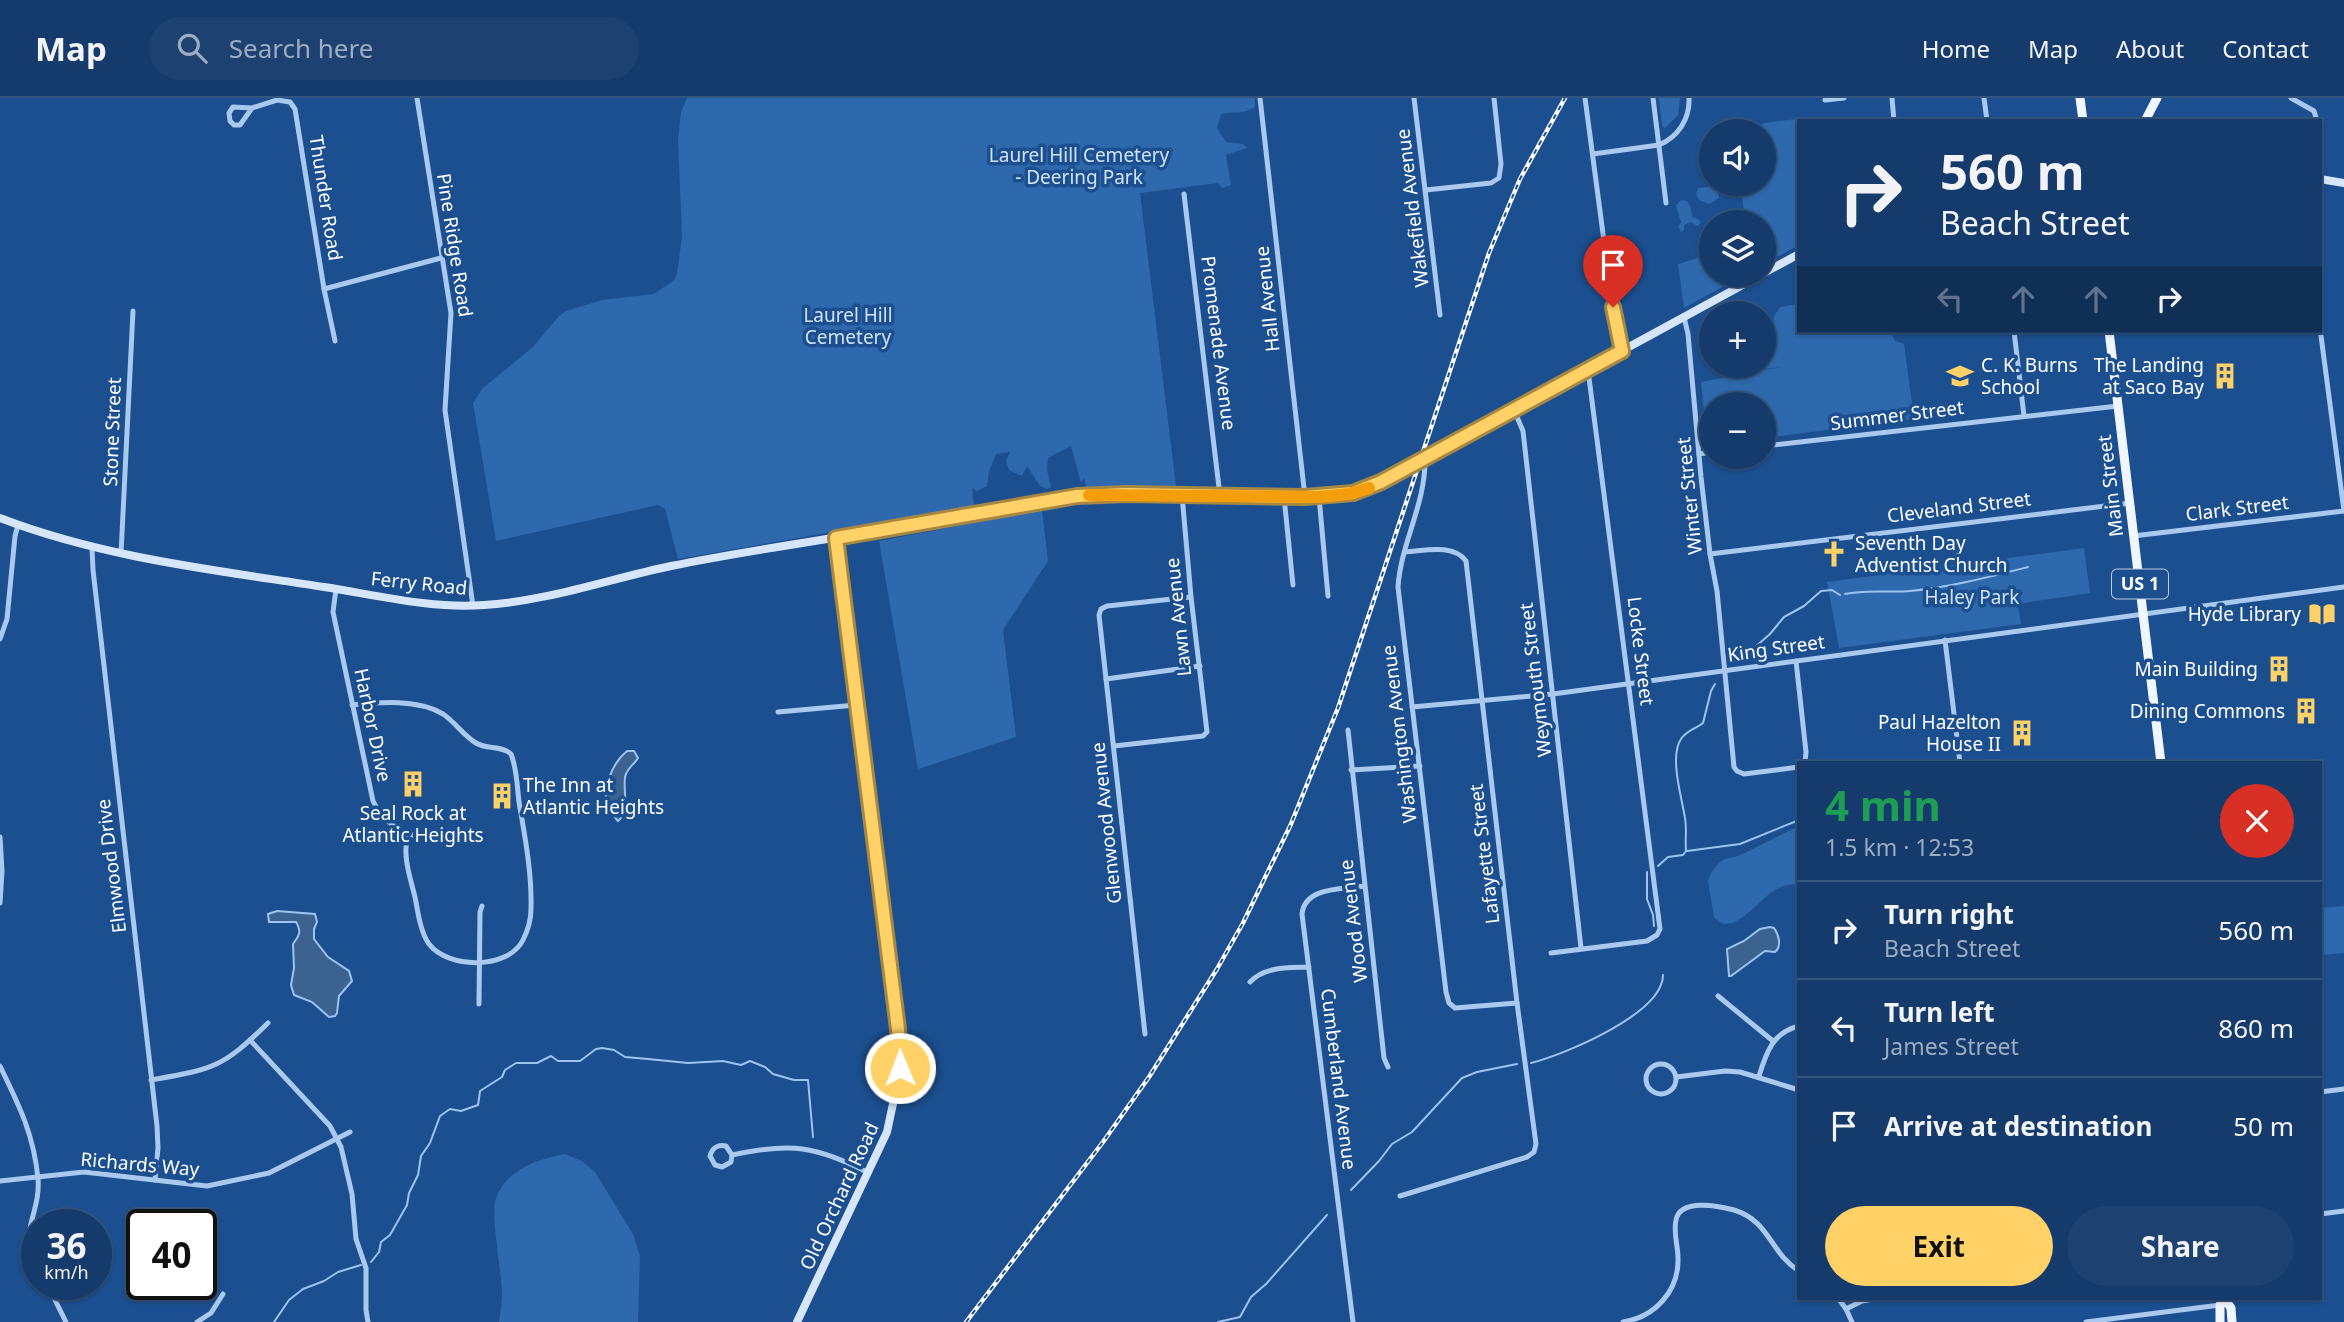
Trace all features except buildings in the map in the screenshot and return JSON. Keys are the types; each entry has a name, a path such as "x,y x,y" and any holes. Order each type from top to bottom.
{"main road":[{"path":"2080,98 2083,119"},
{"path":"2147,119 2157,98"},
{"path":"2322,178 2344,183"},
{"name":"Ferry Road","path":"1776,267 1797,255"},
{"name":"Ferry Road","path":"0,518 92,548 121,554 336,589 438,604 473,606 513,602 689,562 1062,498 1127,494 1319,497 1364,490 1739,287"},
{"name":"Main Street","path":"2109,333 2161,761"},
{"name":"Old Orchard Road","path":"797,1322 880,1151 894,1109 900,1068 836,538"},
{"path":"2220,1321 2215,1306 2222,1300"},
{"path":"2225,1300 2231,1308 2232,1322"}],"street":[{"name":"Pine Ridge Road","path":"417,98 451,313 445,410 473,606"},
{"name":"Hall Avenue","path":"1260,98 1305,497"},
{"name":"Wakefield Avenue","path":"1414,98 1440,315"},
{"path":"1426,190 1491,183 1499,178 1501,164 1494,98"},
{"path":"1585,98 1612,301 1622,351"},
{"path":"1653,98 1666,203"},
{"path":"1593,154 1659,145 1674,136 1681,127 1688,112 1689,98"},
{"path":"1825,100 1844,98"},
{"path":"1892,98 1894,119"},
{"path":"1984,98 1987,119"},
{"path":"2291,98 2314,111 2316,119"},
{"name":"Thunder Road","path":"252,108 243,123 234,125 230,121 229,113 233,107 252,108 283,99 290,102 295,110 335,341"},
{"name":"Promenade Avenue","path":"1184,194 1220,496"},
{"path":"324,289 441,258"},
{"name":"Stone Street","path":"121,554 133,311"},
{"name":"Winter Street","path":"1684,317 1688,334 1699,454"},
{"path":"2014,333 2024,416"},
{"path":"2321,333 2344,512"},
{"name":"Locke Street","path":"1581,948 1647,941 1657,935 1661,925 1588,370"},
{"name":"Summer Street","path":"1776,445 2118,406"},
{"name":"Weymouth Street","path":"1514,410 1523,430 1581,948"},
{"path":"2334,433 2344,433"},
{"name":"Washington Avenue","path":"1425,458 1424,490 1399,570 1399,596 1446,992 1452,1007 1517,1003"},
{"name":"Winter Street","path":"1701,469 1736,770 1741,774 1748,774 1797,767"},
{"name":"Lawn Avenue","path":"1114,746 1206,734 1182,495"},
{"path":"1284,497 1293,585"},
{"path":"1319,497 1328,596"},
{"name":"Cleveland Street","path":"1710,554 2130,503"},
{"name":"Clark Street","path":"2133,536 2344,512"},
{"path":"0,639 6,619 18,525"},
{"name":"Elmwood Drive","path":"92,548 158,1138 155,1180"},
{"name":"Lafayette Street","path":"1400,1196 1527,1157 1534,1152 1536,1140 1517,1003 1467,564 1460,554 1444,550 1405,552"},
{"name":"King Street","path":"1412,707 1553,694 2344,587"},
{"name":"Harbor Drive","path":"336,589 334,612 373,802 391,824 408,834 426,839"},
{"name":"Glenwood Avenue","path":"1144,1034 1099,616 1101,609 1107,606 1191,597"},
{"path":"1945,640 1960,761"},
{"path":"1796,661 1807,752 1805,761"},
{"path":"1106,679 1200,666"},
{"path":"352,705 387,703 427,708 446,716 477,743 510,753 516,778 531,912 521,944 505,957 480,962 447,958 436,951 423,931 405,851 408,834"},
{"path":"778,712 856,705"},
{"name":"Wood Avenue","path":"1348,730 1384,1058 1388,1067"},
{"path":"1351,771 1419,766"},
{"path":"0,837 0,903"},
{"name":"Cumberland Avenue","path":"1353,1322 1302,914 1306,900 1320,893 1364,886"},
{"path":"479,1004 482,906"},
{"path":"1551,953 1581,948"},
{"path":"1250,982 1259,974 1272,970 1309,967"},
{"path":"1718,996 1773,1041"},
{"path":"151,1080 212,1068 231,1057 268,1023"},
{"path":"1759,1076 1773,1041 1783,1032 1797,1027"},
{"path":"250,1040 330,1126 337,1139 352,1194 356,1240 366,1268 368,1322"},
{"path":"1660,1064 1669,1066 1676,1077 1674,1086 1664,1093 1653,1091 1646,1082 1649,1070 1660,1064"},
{"path":"0,1066 28,1123 38,1177 36,1209"},
{"path":"1676,1077 1725,1071 1759,1076 1797,1089"},
{"path":"2322,1091 2344,1089"},
{"name":"Richards Way","path":"0,1181 84,1172 200,1186 258,1177 350,1132"},
{"path":"719,1146 729,1149 732,1155 731,1162 722,1167 715,1166 710,1156 713,1149 719,1146"},
{"path":"732,1155 778,1147 811,1149 842,1159 869,1173"},
{"path":"1623,1322 1647,1315 1664,1300 1674,1284 1678,1261 1676,1221 1684,1209 1701,1205 1715,1206 1746,1214 1766,1230 1784,1261 1797,1270"},
{"path":"2322,1214 2344,1211"},
{"path":"197,1322 211,1313 223,1294"},
{"path":"55,1300 66,1322"},
{"path":"1839,1300 1852,1322"},
{"path":"1846,1309 1868,1300"},
{"path":"2086,1322 2215,1306"}],"green space":[{"name":"Laurel Hill Cemetery","path":"687,98 1255,98 1255,107 1250,110 1221,114 1217,128 1226,142 1243,144 1247,148 1226,155 1231,185 1222,188 1218,183 1140,193 1176,486 1086,487 1084,478 1081,483 1071,446 1048,458 1047,470 1051,487 1047,489 1040,486 1027,466 1022,476 1009,470 1006,461 1010,452 996,454 989,471 987,486 977,491 972,488 974,507 678,559 665,509 658,505 496,541 473,403 483,388 533,347 566,311 602,300 654,294 674,280 682,236 678,140 681,112"},
{"path":"1659,98 1680,98 1678,115 1665,128 1662,126"},
{"path":"1796,119 1797,246 1776,257 1776,210 1744,210 1742,196 1776,196 1776,122"},
{"path":"1698,188 1699,196 1719,198 1709,204 1699,200 1696,194"},
{"path":"1681,200 1687,201 1692,217 1698,219 1699,224 1691,222 1684,225 1681,232 1676,206"},
{"path":"1699,258 1699,287 1722,287 1684,308 1678,264"},
{"path":"1797,304 1797,333 1891,333 1895,341 1904,344 1914,419 1776,436 1776,392 1702,392 1701,382 1722,378 1776,378 1776,368 1780,367 1776,368 1776,313 1780,307"},
{"path":"1042,510 1048,561 1003,630 1016,737 918,769 879,541"},
{"name":"Haley Park","path":"2084,548 2090,593 2018,604 2021,624 1839,648 1827,582"},
{"path":"1797,827 1797,884 1775,890 1736,921 1721,923 1714,917 1708,881 1723,860 1742,854"},
{"path":"2344,906 2344,953 2322,955 2322,908"},
{"path":"565,1154 582,1161 595,1172 633,1234 640,1256 638,1322 499,1322 502,1295 494,1217 496,1198 508,1180 524,1167"}],"shaded area":[{"path":"627,751 634,751 638,758 626,774 625,807 618,821 606,807 606,792 613,769"},
{"path":"277,911 315,914 317,922 314,939 328,957 349,971 352,981 339,996 335,1016 329,1017 312,1002 294,995 291,985 294,968 293,944 299,928 296,922 269,922 268,914"},
{"path":"1774,928 1778,937 1777,950 1765,951 1729,976 1727,949 1760,929"}],"waterway":[{"path":"1845,594 1925,589 2028,567"},
{"path":"1738,662 1770,634 1784,617 1804,606 1821,591 1832,590 1840,595"},
{"path":"1658,866 1668,857 1683,855 1686,851 1686,822 1676,756 1683,736 1703,723 1715,684"},
{"path":"1687,851 1740,844 1797,821"},
{"path":"1647,872 1647,899 1654,926"},
{"path":"1531,1063 1587,1042 1630,1018 1659,990 1663,975"},
{"path":"371,1262 379,1252 381,1242 390,1235 407,1205 409,1193 418,1175 421,1156 430,1143 440,1116 450,1109 461,1111 478,1105 480,1091 502,1077 505,1070 516,1063 537,1063 551,1056 558,1061 580,1061 596,1049 602,1048 614,1050 625,1057 688,1063 723,1061 741,1065 750,1061 765,1067 773,1074 794,1080 808,1080 813,1137"},
{"path":"1351,1190 1392,1144 1412,1132 1462,1078 1477,1072 1517,1064"},
{"path":"1218,1322 1240,1317 1251,1297 1266,1284 1327,1215"},
{"path":"274,1322 289,1300 303,1289 338,1272 361,1265"}],"railway":[{"path":"966,1322 1149,1077 1243,923 1291,824 1338,708 1489,253 1520,179 1565,98"}],"slow traffic":[{"path":"1089,495 1319,497 1349,494 1369,488"}],"place":[{"name":"C. K. Burns School","path":"1960,376"},
{"name":"The Landing at Saco Bay","path":"2225,376"},
{"name":"Seventh Day Adventist Church","path":"1834,554"},
{"name":"Hyde Library","path":"2322,614"},
{"name":"Main Building","path":"2279,669"},
{"name":"Dining Commons","path":"2306,711"},
{"name":"Paul Hazelton House II","path":"2022,733"},
{"name":"Seal Rock at Atlantic Heights","path":"413,784"},
{"name":"The Inn at Atlantic Heights","path":"502,796"}],"route":[{"path":"900,1068 898,1029 836,538 1077,496 1127,494 1305,497 1358,492 1622,351 1613,307"}],"park label":[{"name":"Laurel Hill Cemetery - Deering Park","path":"1079,166"}]}
